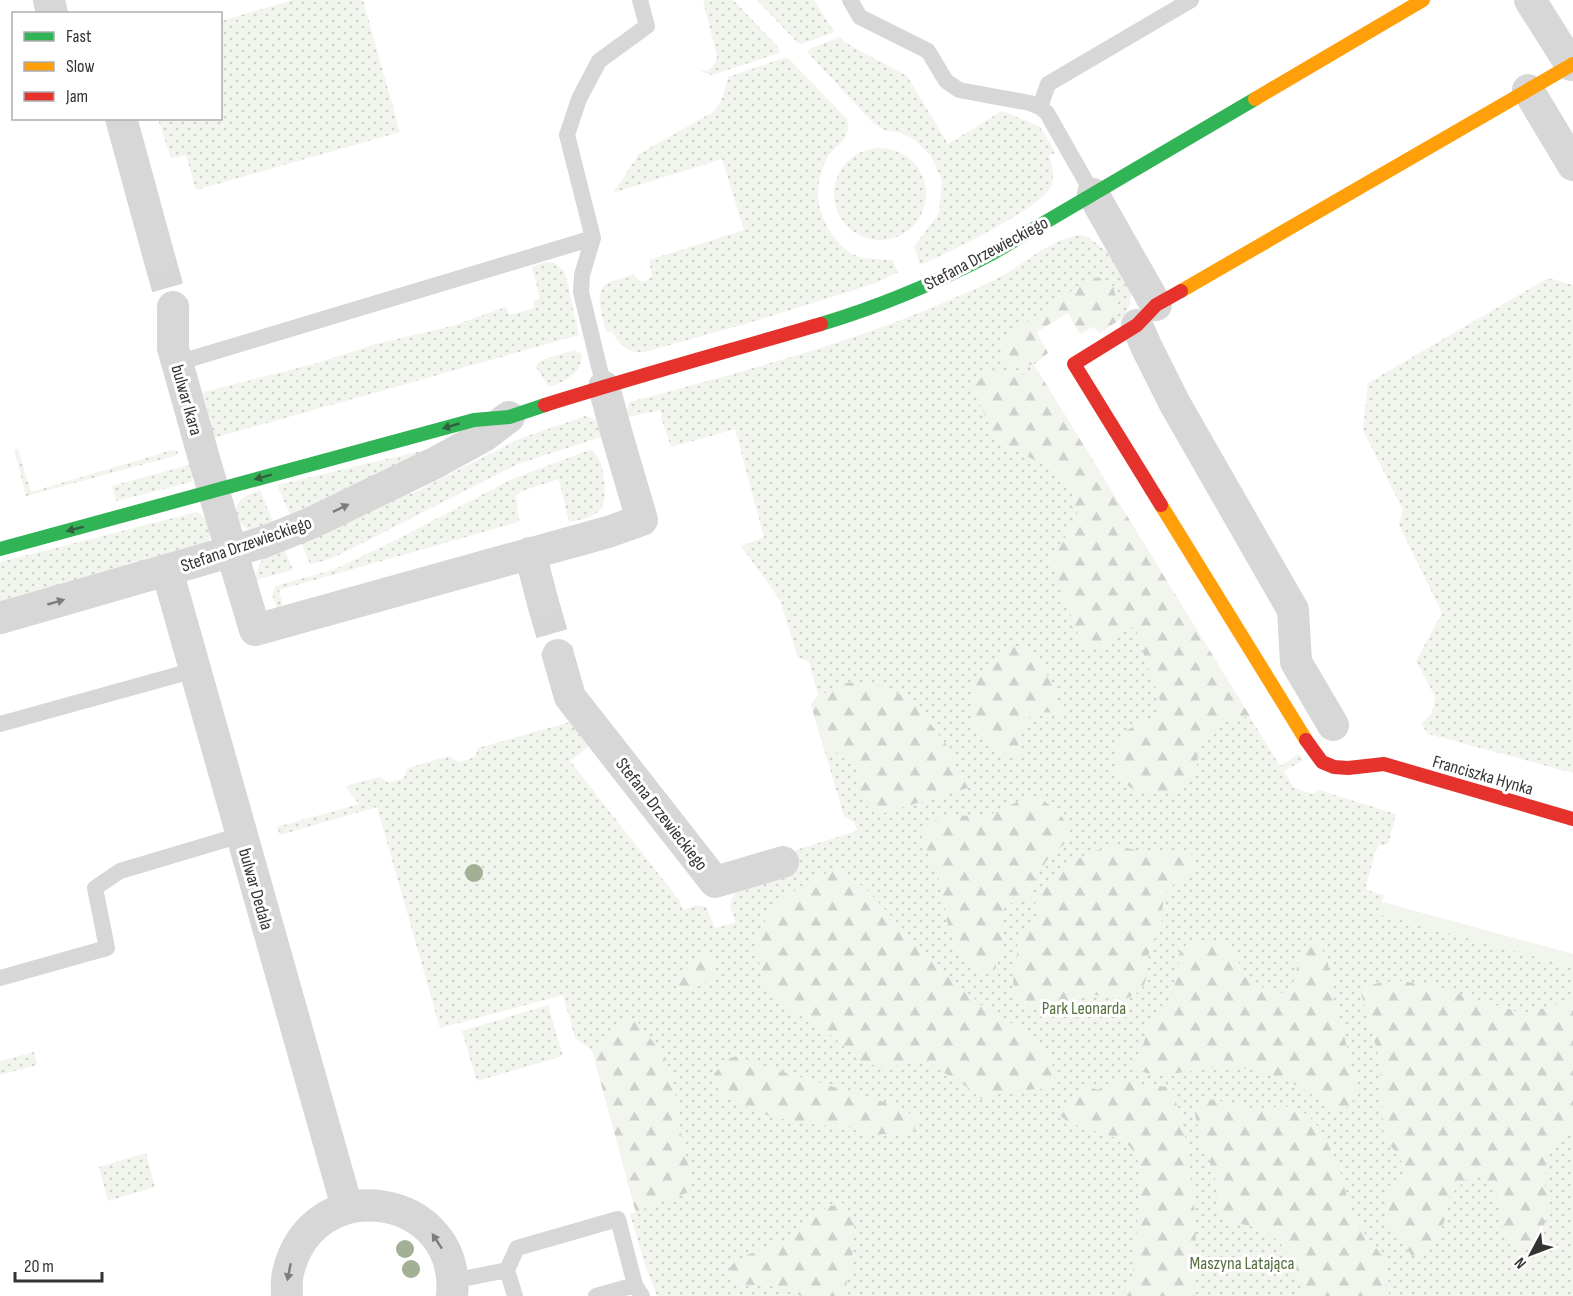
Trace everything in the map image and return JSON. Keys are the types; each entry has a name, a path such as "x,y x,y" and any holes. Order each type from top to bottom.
{"street":[{"name":"Stefana Drzewieckiego","path":"0,549 474,420 509,417 820,324 884,302 951,275 993,253 1423,0"},
{"path":"1316,697 1289,714 1074,364 1170,298 1572,65 1530,0"},
{"path":"1528,90 1573,165"},
{"path":"122,120 159,257"},
{"path":"1093,194 1147,315 1146,346 1174,404 1293,610 1296,662 1333,725"},
{"name":"bulwar Ikara","path":"173,307 173,348 255,630 530,553"},
{"path":"543,603 530,553 642,520 604,387"},
{"name":"Stefana Drzewieckiego","path":"0,618 264,542 311,523 452,454 484,436 509,417"},
{"name":"bulwar Dedala","path":"167,570 347,1208"},
{"name":"Stefana Drzewieckiego","path":"558,654 570,697 715,882 783,862"},
{"name":"Franciszka Hynka","path":"1289,714 1322,762 1334,767 1348,768 1384,764 1573,819"},
{"path":"287,1296 287,1275 294,1253 307,1233 325,1217 347,1208 371,1204 395,1208 417,1220 436,1236 448,1258 453,1289"}],"lane":[{"path":"604,387 581,292 582,275 593,238 567,135 579,99 599,61 647,26 640,0"},
{"path":"850,0 860,17 928,51 946,81 959,90 1030,103 1040,107 1047,113 1093,194"},
{"path":"1040,107 1048,84 1191,0"},
{"path":"177,363 593,238"},
{"path":"0,724 195,670"},
{"path":"0,978 107,948 95,888 120,871 241,836"},
{"path":"515,1296 507,1270 517,1248 618,1219 638,1291 596,1296"},
{"path":"453,1289 507,1270"}],"green space":[{"path":"293,0 363,0 400,132 196,190 186,155 171,158 158,120 222,120 222,21"},
{"path":"703,0 733,0 779,48 779,53 712,75 701,72 709,70 717,57"},
{"path":"757,0 814,0 834,32 802,44 798,43"},
{"path":"840,37 844,42 907,76 948,144 1002,111 1039,126 1055,153 1049,155 1053,175 1051,187 1030,207 920,265 914,247 939,213 942,180 931,156 915,140 901,133 884,130 874,124 808,53 809,49"},
{"path":"784,58 789,59 847,119 847,134 828,156 819,181 818,199 826,224 837,241 851,253 866,258 892,260 898,272 876,283 762,319 645,352 629,350 621,345 612,332 606,332 600,301 600,294 605,285 633,274 638,280 644,282 652,276 649,260 744,230 722,159 613,193 639,154 713,112 721,102 728,77"},
{"path":"880,148 897,152 912,162 922,177 926,194 922,211 912,226 897,236 880,240 863,236 848,226 838,211 834,194 838,177 848,162 863,152"},
{"name":"Park Leonarda","path":"1080,235 1088,237 1110,254 1131,292 1130,304 1124,317 1099,333 1094,326 1080,334 1068,313 1036,332 1048,353 1034,365 1280,766 1299,754 1304,760 1284,771 1293,787 1312,794 1319,790 1396,814 1388,844 1376,849 1366,885 1370,891 1384,895 1379,914 1573,967 1573,1296 657,1296 630,1214 636,1212 592,1050 575,1038 563,995 440,1028 377,807 280,835 277,827 359,804 345,786 379,777 389,783 404,778 408,768 449,756 459,762 475,757 478,748 570,722 588,747 570,761 679,900 683,910 697,905 706,907 715,928 736,922 730,907 736,891 786,853 857,831 855,823 844,816 811,705 818,695 809,662 798,657 780,600 741,546 764,537 735,429 671,447 661,410 628,417 630,402 777,361 886,326 984,285 1059,241"},
{"path":"554,262 565,272 579,335 214,438 203,392 314,364 376,344 452,326 506,307 509,315 534,308 533,301 540,298 532,267"},
{"path":"1098,277 1113,286 1118,305 1115,314 1116,322 1099,333 1094,326 1080,334 1068,313 1036,332 1048,353 1029,365 1006,364 1003,343 1010,335 1063,296"},
{"path":"1548,278 1573,285 1573,773 1428,734 1421,724 1432,713 1435,696 1416,661 1442,613 1399,525 1403,510 1363,430 1368,383"},
{"path":"574,350 582,354 576,371 567,379 549,387 536,367 539,361"},
{"path":"989,368 1014,374 1038,371 1250,716 1221,722 1212,727 1201,744 1197,766 1187,782 1174,791 1154,794 1131,788 1124,782 1115,767 1115,749 1127,730 1151,718 1159,711 1160,700 1144,656 1142,640 1133,627 1122,631 1108,643 1084,651 1049,556 1069,533 1077,514 1072,492 1047,466 997,442 973,388"},
{"path":"585,416 598,423 604,436 518,464 337,556 310,564 300,540 410,492 412,494 519,439"},
{"path":"14,449 18,449 31,492 172,450 179,451 175,456 26,496"},
{"path":"429,449 292,519 277,485"},
{"path":"592,449 600,461 605,485 603,505 594,515 569,522 559,479 522,491 516,496 519,522 279,590 284,611 278,611 272,594 276,586 335,569 512,479"},
{"path":"192,464 195,473 191,482 116,501 112,486"},
{"path":"260,490 275,526 249,530 236,514 237,506 243,498"},
{"path":"197,512 209,526 208,544 0,607 0,562"},
{"path":"283,546 293,570 256,580 260,563"},
{"path":"1015,646 1025,647 1037,658 1049,678 1065,717 1043,712 1034,714 1028,719 1019,735 1020,757 1003,753 988,744 973,724 971,713 976,679 989,664"},
{"path":"856,682 882,686 904,696 916,705 948,747 955,767 971,787 877,815 869,809 860,793 860,780 856,768 822,742 811,705 818,695 828,692 839,684"},
{"path":"1034,796 1044,801 1063,818 1070,830 1070,835 1040,870 1029,901 1017,901 1004,909 1002,920 1005,926 1000,932 1005,940 996,968 986,973 979,973 969,966 961,955 950,933 938,876 922,840 923,830 930,823 941,818 984,816"},
{"path":"1111,847 1158,853 1181,849 1194,858 1192,871 1172,886 1165,896 1160,927 1149,952 1145,983 1133,996 1126,998 1086,995 1048,1009 1039,1010 1031,1007 1020,999 1013,981 1019,931 1035,923 1037,915 1034,905 1056,875 1086,854"},
{"path":"830,871 838,871 864,887 935,963 981,1005 1030,1036 1046,1053 1054,1068 1054,1078 1046,1087 1015,1090 981,1099 963,1084 929,1064 906,1064 885,1068 862,1062 832,1036 777,1001 765,990 756,938 767,917 801,886"},
{"path":"1383,902 1573,954 1573,967 1379,914"},
{"path":"1312,939 1318,940 1328,963 1333,999 1356,1084 1356,1094 1350,1106 1341,1110 1334,1108 1292,1083 1247,1069 1214,1068 1156,1074 1137,1068 1133,1061 1143,1046 1150,1020 1169,999 1173,991 1178,973 1179,954 1187,944 1192,941 1220,943 1234,955 1253,982 1268,990 1284,993 1291,990 1301,955 1307,943"},
{"path":"702,954 718,962 712,977 683,993 677,982 687,965"},
{"path":"1400,981 1429,985 1522,1013 1573,999 1573,1127 1561,1135 1548,1150 1545,1181 1548,1201 1544,1227 1537,1243 1519,1250 1510,1245 1504,1235 1498,1201 1491,1184 1479,1175 1466,1180 1450,1195 1446,1218 1434,1242 1428,1251 1420,1255 1412,1256 1387,1221 1386,1187 1401,1177 1403,1165 1396,1152 1384,1140 1380,1061 1360,989 1381,982"},
{"path":"548,1005 563,1056 477,1081 462,1031"},
{"path":"636,1020 666,1059 673,1080 679,1125 688,1165 689,1192 636,1213 592,1050 614,1027 622,1022"},
{"path":"34,1052 37,1065 0,1075 0,1061"},
{"path":"737,1056 901,1107 920,1121 913,1131 875,1135 847,1127 810,1124 754,1111 720,1095 714,1074 727,1059"},
{"path":"1122,1077 1140,1085 1172,1087 1188,1148 1196,1227 1194,1296 1121,1296 1133,1273 1141,1182 1135,1153 1125,1141 1068,1122 1057,1113 1087,1086 1107,1089 1115,1085"},
{"path":"1204,1099 1245,1107 1294,1108 1311,1118 1323,1134 1340,1171 1352,1217 1383,1257 1388,1275 1389,1296 1302,1296 1296,1271 1286,1250 1279,1242 1259,1229 1232,1223 1221,1215 1212,1167 1202,1142 1195,1114 1196,1105"},
{"path":"146,1153 155,1187 108,1201 99,1167"},
{"path":"844,1203 854,1224 852,1261 845,1290 838,1296 802,1296 770,1286 738,1284 728,1276 730,1267 735,1262 787,1239 827,1207"}],"tunnel":[{"path":"159,257 173,307"},
{"path":"543,603 558,655"}],"traffic: fast":[{"path":"821,324 909,293 993,253 1255,99"},
{"path":"0,549 474,420 509,417 545,405"}],"traffic: slow":[{"path":"1255,99 1423,0"},
{"path":"1181,291 1573,64"},
{"path":"1161,505 1306,740"}],"traffic: jam":[{"path":"1161,505 1074,364 1137,325 1156,305 1181,291"},
{"path":"545,405 821,324"},
{"path":"1306,740 1322,762 1334,767 1348,768 1384,764 1573,819"}],"park label":[{"name":"Maszyna Latająca","path":"1242,1263"}]}
